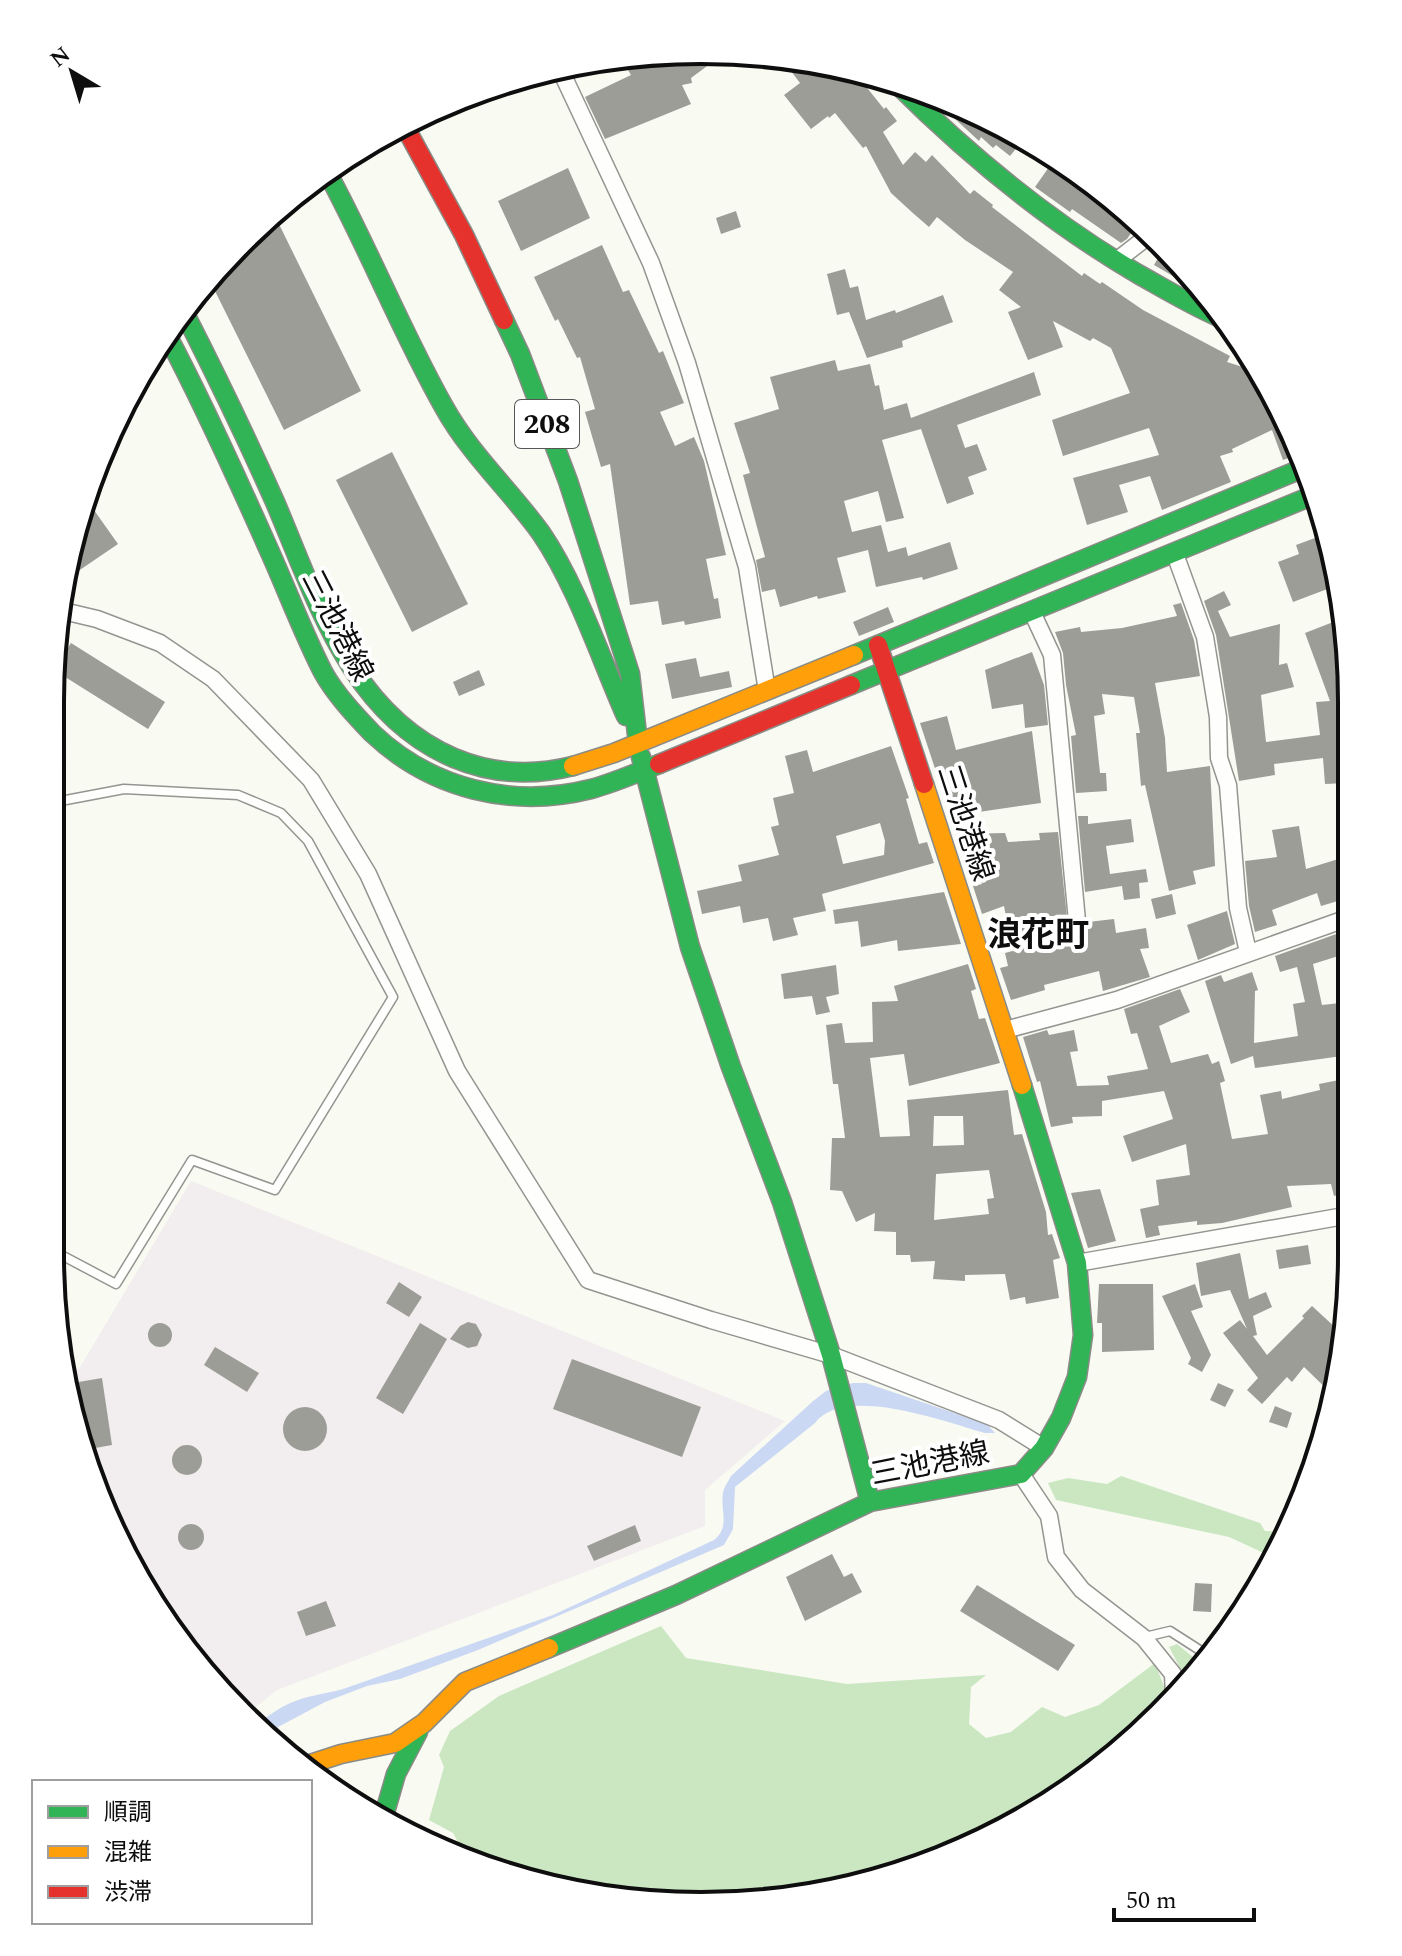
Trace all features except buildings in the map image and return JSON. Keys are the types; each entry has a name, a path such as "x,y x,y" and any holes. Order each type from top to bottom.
{"main road":[{"path":"912,100 992,173 1116,261 1205,312"},
{"name":"208","path":"409,135 464,235 520,354 568,481 630,674 638,743"},
{"name":"208","path":"332,182 446,411 541,534 566,578 638,743"},
{"name":"三池港線","path":"189,322 231,405 325,620 345,659 369,694 395,721 439,751 461,762 498,771 540,772 569,767 638,743 1295,471"},
{"name":"三池港線","path":"172,345 208,412 324,674 348,709 377,738 410,764 447,784 495,796 545,796 596,788 1305,499"},
{"name":"三池港線","path":"316,1762 395,1743 424,1723 465,1682 676,1595 870,1502 1021,1474 1044,1448 1061,1418 1077,1377 1083,1335 1077,1263 1005,1030 878,645"},
{"path":"638,743 690,947 782,1202 840,1385 870,1502"},
{"path":"385,1808 389,1786 402,1756 424,1723"}],"street":[{"path":"565,79 651,263 687,363 747,567 767,691"},
{"path":"1116,261 1141,242"},
{"path":"1175,554 1205,637 1218,717 1219,758 1228,785 1238,908 1248,952"},
{"path":"1032,612 1052,655 1077,921"},
{"path":"70,613 97,619 160,643 213,679 311,780 368,874 457,1071 588,1280 831,1355 999,1420 1044,1448"},
{"path":"1005,1030 1117,1000 1338,921"},
{"path":"1077,1263 1338,1217"},
{"path":"1021,1474 1049,1516 1056,1557 1082,1590 1144,1638 1173,1674 1173,1682"}],"lane":[{"path":"64,800 124,789 238,795 281,813 308,841 393,997 275,1190 192,1160 116,1284 64,1256"},
{"path":"1144,1638 1170,1631 1200,1650"}],"shaded area":[{"path":"191,1181 785,1421 705,1490 705,1526 277,1690 254,1708 196,1643 149,1574 112,1499 98,1460 76,1379 74,1370 79,1369"}],"green space":[{"path":"1121,1476 1260,1523 1265,1531 1275,1531 1264,1553 1229,1537 1056,1500 1048,1483 1068,1478 1107,1484"},
{"path":"661,1626 686,1658 847,1684 986,1675 971,1687 969,1724 986,1738 1011,1732 1042,1707 1065,1717 1099,1705 1155,1663 1165,1690 1121,1734 1055,1785 1020,1807 945,1844 825,1880 743,1891 701,1892 618,1887 536,1870 459,1845 453,1833 429,1820 444,1767 439,1755 450,1731 499,1696"},
{"path":"1177,1644 1194,1658 1181,1674 1180,1668 1169,1647"}],"water":[{"path":"853,1383 866,1383 987,1424 995,1433 896,1409 848,1407 829,1412 735,1487 733,1529 724,1545 478,1650 325,1702 276,1729 265,1719 295,1701 346,1688 553,1615 714,1540 722,1529 724,1489 731,1476 826,1391"}],"traffic: fast":[{"path":"915,101 1010,186 1072,232 1138,274 1203,309"},
{"path":"332,182 413,349 454,424 529,517 554,554 577,599 626,716"},
{"path":"504,320 568,481 630,674 638,743"},
{"path":"189,322 264,478 322,614 362,683 388,713 418,738 454,758 513,772 573,766"},
{"path":"172,345 233,469 323,672 339,696 372,733 395,752 446,781 503,795 561,795 617,781 659,764"},
{"path":"854,655 1295,471"},
{"path":"851,685 1305,499"},
{"path":"641,757 690,947 782,1202 831,1355 870,1502"},
{"path":"549,1648 676,1595 870,1502 1021,1474 1044,1448 1061,1418 1077,1377 1083,1335 1077,1263 1022,1085"},
{"path":"386,1809 396,1774 418,1732"}],"traffic: slow":[{"path":"573,766 614,753 854,655"},
{"path":"924,784 1022,1085"},
{"path":"316,1762 395,1743 424,1723 465,1682 549,1648"}],"traffic: jam":[{"path":"409,135 464,235 504,320"},
{"path":"878,645 924,784"},
{"path":"659,764 851,685"}],"district":[{"name":"浪花町","path":"1038,936"}]}
